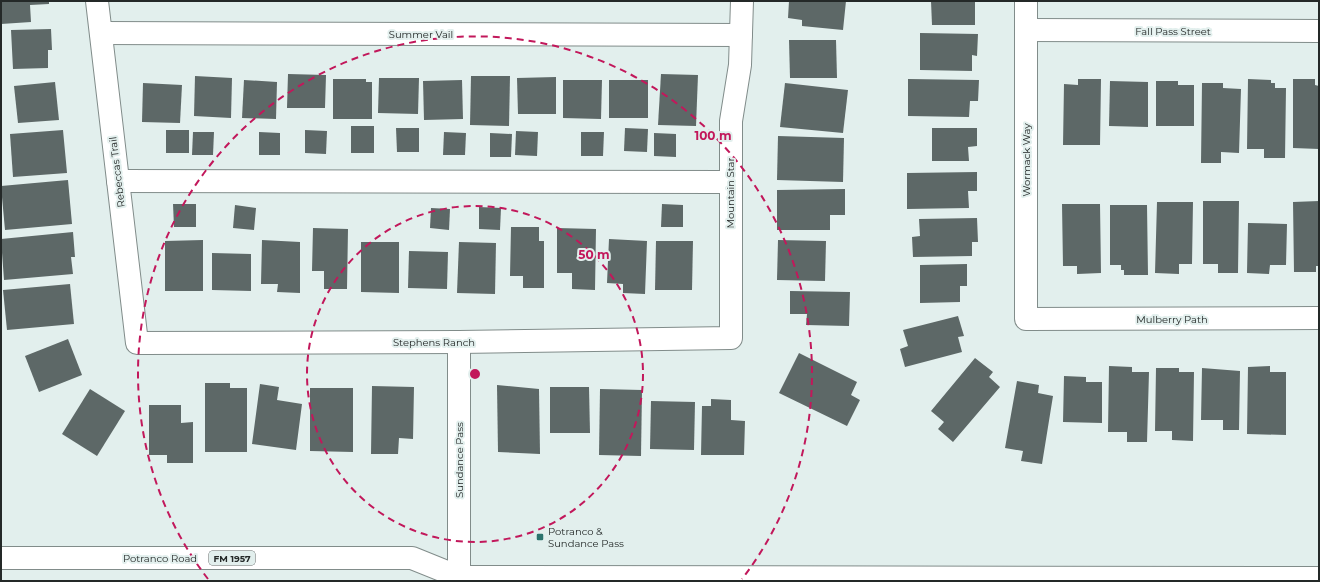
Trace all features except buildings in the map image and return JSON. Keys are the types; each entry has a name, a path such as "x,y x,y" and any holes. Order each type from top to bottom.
{"street":[{"name":"Rebeccas Trail","path":"97,1 136,343"},
{"name":"Mountain Star","path":"731,338 731,121 740,65 742,1"},
{"name":"Wormack Way","path":"1026,1 1026,319"},
{"name":"Fall Pass Street","path":"1026,30 1319,31"},
{"name":"Summer Vail","path":"101,33 742,35"},
{"path":"118,181 730,182"},
{"name":"Mulberry Path","path":"1026,319 1319,318"},
{"name":"Stephens Ranch","path":"136,343 459,342 731,338"},
{"name":"Sundance Pass","path":"454,579 459,342"},
{"name":"Potranco Road","path":"1,558 412,558 454,579 1181,580 1319,578"}],"place":[{"name":"Potranco & Sundance Pass","path":"540,537"}]}
